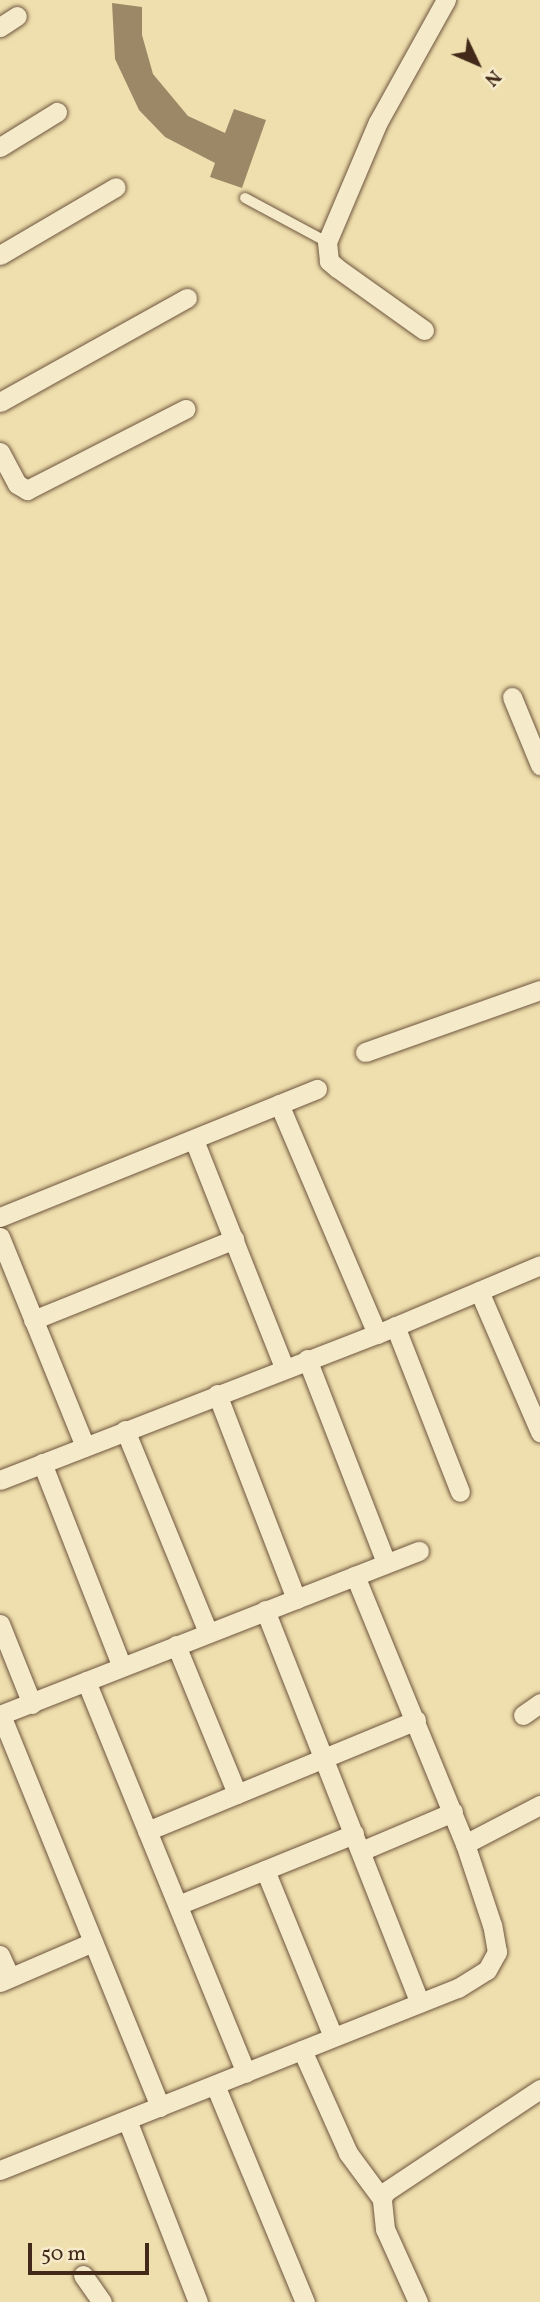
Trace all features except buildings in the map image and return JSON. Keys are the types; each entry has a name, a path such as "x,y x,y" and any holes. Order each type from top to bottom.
{"street":[{"path":"425,330 329,261 327,242 378,122 446,0"},
{"path":"0,148 57,112"},
{"path":"0,255 116,187"},
{"path":"0,402 187,298"},
{"path":"0,452 17,484 27,490 185,409"},
{"path":"512,696 540,765"},
{"path":"365,1052 540,990"},
{"path":"0,1217 317,1089"},
{"path":"279,1104 460,1492"},
{"path":"194,1140 284,1367"},
{"path":"0,1237 85,1446"},
{"path":"33,1320 233,1239"},
{"path":"0,1480 284,1367 386,1330 540,1265"},
{"path":"479,1291 540,1432"},
{"path":"307,1359 387,1563"},
{"path":"217,1394 296,1599"},
{"path":"125,1430 208,1632"},
{"path":"42,1464 121,1665"},
{"path":"160,2107 0,1715 121,1665 419,1551"},
{"path":"0,2171 476,1979 497,1952 492,1925 453,1812 355,1576"},
{"path":"265,1611 420,2003"},
{"path":"0,1624 32,1704"},
{"path":"176,1645 237,1794"},
{"path":"86,1681 246,2073"},
{"path":"523,1715 540,1703"},
{"path":"147,1831 416,1720"},
{"path":"465,1844 540,1805"},
{"path":"178,1905 265,1870 453,1812"},
{"path":"265,1870 333,2037"},
{"path":"0,1955 5,1980 93,1942"},
{"path":"302,2050 348,2153 382,2199 385,2229 418,2302"},
{"path":"215,2085 305,2302"},
{"path":"382,2199 393,2185 540,2089"},
{"path":"128,2120 198,2302"},
{"path":"83,2275 102,2302"}],"lane":[{"path":"245,198 327,242"}]}
